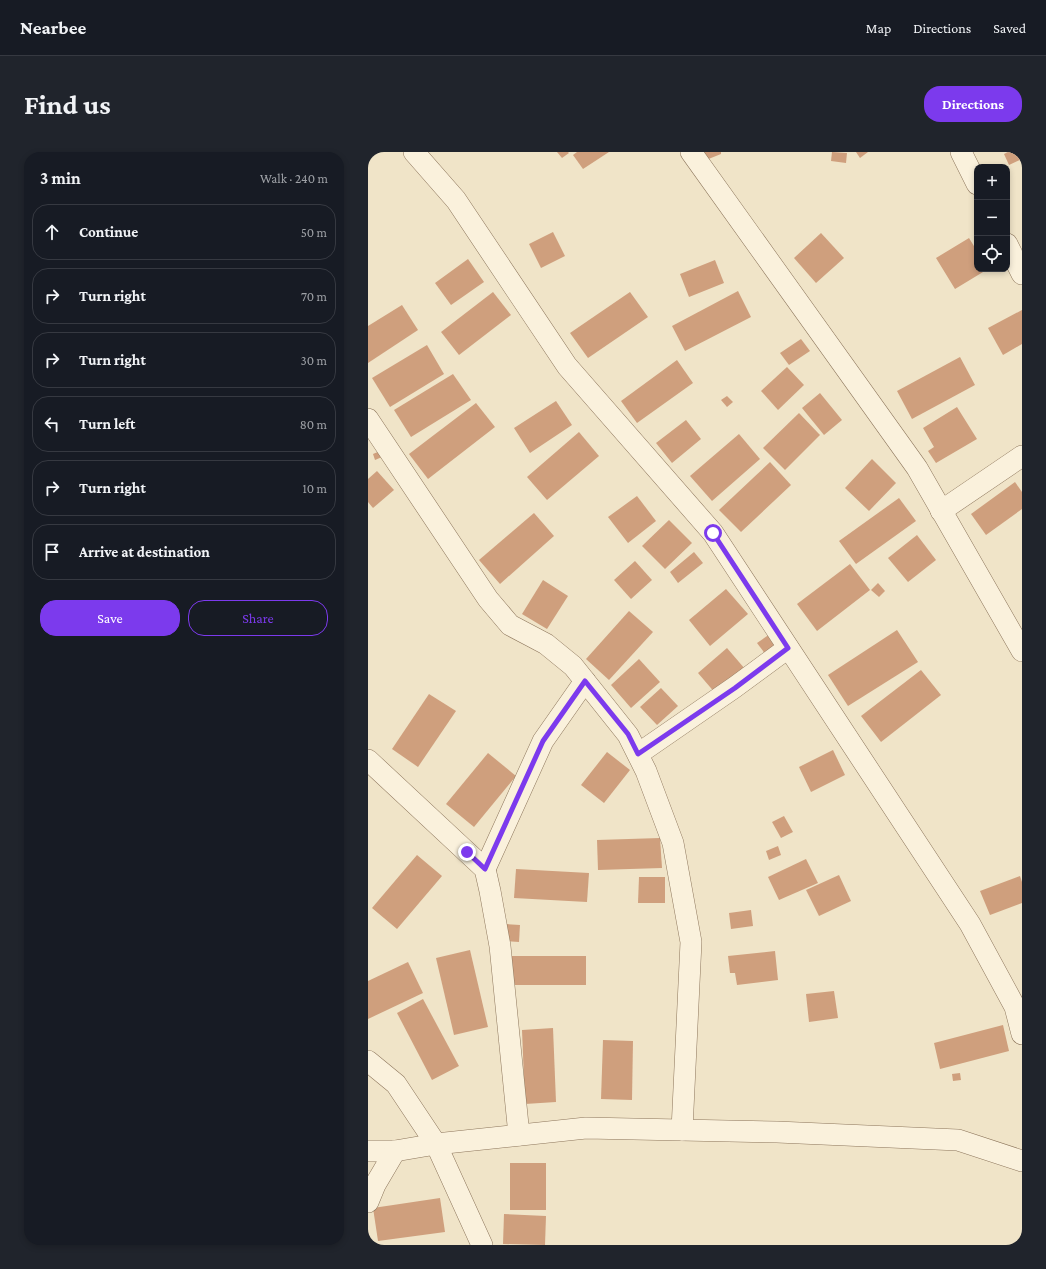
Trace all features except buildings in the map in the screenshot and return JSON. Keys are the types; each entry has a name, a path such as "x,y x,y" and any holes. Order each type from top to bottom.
{"street":[{"path":"414,152 456,200 567,366 713,533 970,924 1015,1007 1022,1034"},
{"path":"691,152 917,468 1022,651"},
{"path":"961,152 974,178"},
{"path":"1010,250 1022,274"},
{"path":"368,419 488,599 510,625 546,644 573,666 628,734 646,771 673,843 691,942 682,1130"},
{"path":"941,511 1022,456"},
{"path":"638,754 735,688 788,648"},
{"path":"485,869 543,741 585,681"},
{"path":"368,760 485,869 500,946 519,1135"},
{"path":"368,1061 396,1084 436,1144 482,1245"},
{"path":"368,1150 395,1151 436,1144 586,1128 777,1132 958,1140 1022,1161"},
{"path":"368,1202 375,1185 395,1151"}],"route":[{"path":"467,852 485,869 543,741 585,681 628,734 638,754 735,688 788,648 713,533"}]}
